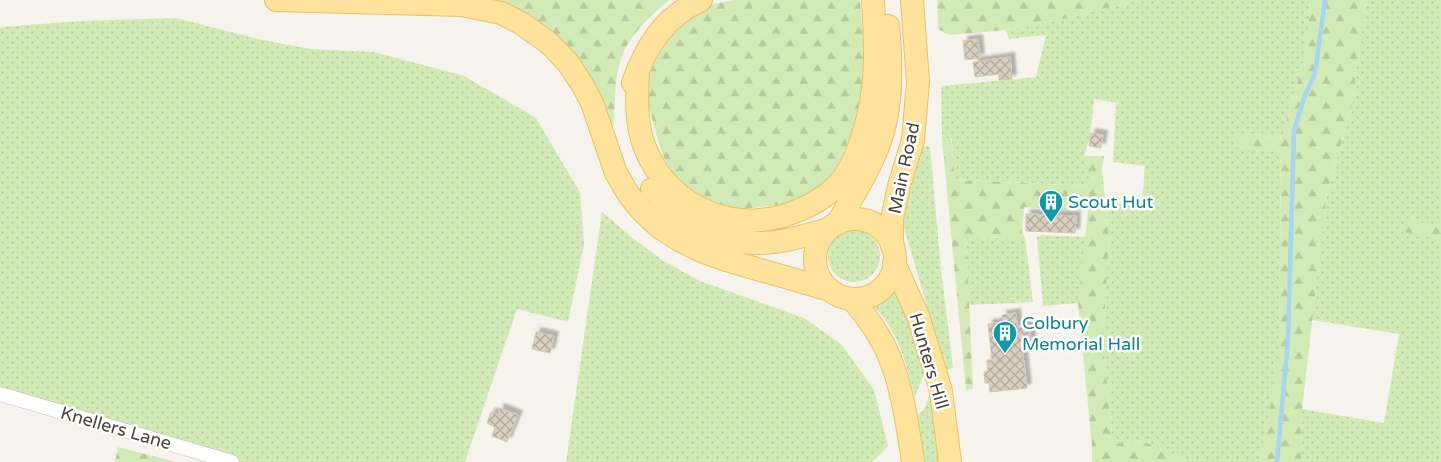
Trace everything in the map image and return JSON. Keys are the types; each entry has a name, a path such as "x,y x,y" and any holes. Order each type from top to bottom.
{"main road":[{"path":"276,0 462,5 501,13 521,23 550,44 568,63 592,103 616,173 629,195 641,210 659,227 678,240 701,251 830,290"},
{"path":"702,0 690,5 662,28 652,41 638,69 629,95 627,120 629,140 649,186 668,205 694,225 710,233 739,242 777,242 853,220 870,222 887,236 893,254 891,275 885,285 876,293 864,298 852,299 840,296 822,282 815,260 817,248 822,238 833,226"},
{"path":"638,69 636,99 645,148 662,176 676,192 692,204 726,219 744,221 768,220 792,214 811,205 841,181 859,147 872,103 882,28 873,0"},
{"name":"Main Road","path":"833,226 875,155 881,137 890,92 892,58 882,28 886,0"},
{"name":"Main Road","path":"893,254 892,219 899,186 913,140 918,82 912,0"},
{"name":"Hunters Hill","path":"893,254 918,316 941,391 950,462"},
{"name":"Hunters Hill","path":"852,299 878,334 892,364 905,410 913,462"}],"street":[{"name":"Knellers Lane","path":"0,394 232,462"}],"green space":[{"path":"489,0 669,0 642,25 625,48 619,64 616,81 614,124 607,128 586,75"},
{"path":"733,0 860,0 865,61 863,98 851,135 836,168 816,191 796,202 735,210 714,204 687,186 674,174 664,158 658,141 648,104 647,81 659,49 671,30 690,15 714,4"},
{"path":"937,0 1138,0 1059,20 1006,30 950,35 938,29"},
{"path":"1138,0 1311,0 1306,51 1282,138 1236,133 1235,147 1281,152 1279,357 1260,462 1188,462 1143,441 1113,444 1103,342 1109,237 1106,202 1142,205 1145,166 1113,162 1116,103 1094,99 1090,137 1084,156 1093,186 954,180 952,138 942,138 941,86 1036,77 1046,35 1009,39 1006,30 1059,20"},
{"path":"1311,0 1366,0 1352,105 1327,193 1302,409 1301,462 1260,462 1279,357 1281,152 1235,147 1236,133 1282,138 1306,51"},
{"path":"1366,0 1441,0 1441,462 1301,462 1302,409 1384,423 1399,334 1312,320 1327,193 1352,105"},
{"path":"176,18 258,39 310,49 374,52 464,76 536,118 580,192 584,245 568,322 517,309 465,462 232,462 0,394 0,28 80,21"},
{"path":"942,138 951,138 955,180 1092,186 1084,156 1104,156 1102,170 1109,237 1103,342 1113,444 1143,441 1188,462 1092,462 1078,303 1088,211 1024,207 1022,233 1025,238 966,238 973,389 966,390"},
{"path":"920,145 930,147 941,269 953,368 946,370 902,221"},
{"path":"602,212 662,260 700,281 804,318 842,345 874,390 888,446 872,462 566,462"},
{"path":"1405,219 1441,226 1441,240 1402,232"},
{"path":"854,230 864,232 872,238 878,246 880,256 878,266 872,274 864,280 854,282 844,280 836,274 830,266 828,256 830,246 836,238 844,232"},
{"path":"1042,235 1086,237 1078,303 1043,306 1037,237"},
{"path":"966,238 1025,238 1033,302 969,305"},
{"path":"896,287 929,373 923,376 915,397 898,342 885,319 873,307 889,296"},
{"path":"932,389 945,462 924,462 918,415 924,409"},
{"path":"118,447 176,462 115,462"}],"building":[{"path":"978,39 980,58 965,60 963,41"},
{"path":"1010,57 1012,79 999,80 999,74 975,77 973,62"},
{"path":"1091,133 1103,135 1101,148 1089,146"},
{"name":"Scout Hut","path":"1026,214 1076,216 1075,233 1026,231"},
{"name":"Colbury Memorial Hall","path":"1016,313 1017,326 1029,325 1032,346 1022,348 1027,388 990,392 989,383 985,383 984,372 988,371 987,360 992,360 988,324 1003,322 1002,315"},
{"path":"536,332 554,336 550,353 532,349"},
{"path":"500,408 518,415 507,442 492,436 495,427 487,423 491,412 498,415"}],"waterway":[{"path":"1277,462 1288,340 1294,131 1304,98 1315,73 1325,0"}],"place":[{"name":"Scout Hut","path":"1051,223"},
{"name":"Colbury Memorial Hall","path":"1005,354"}]}
